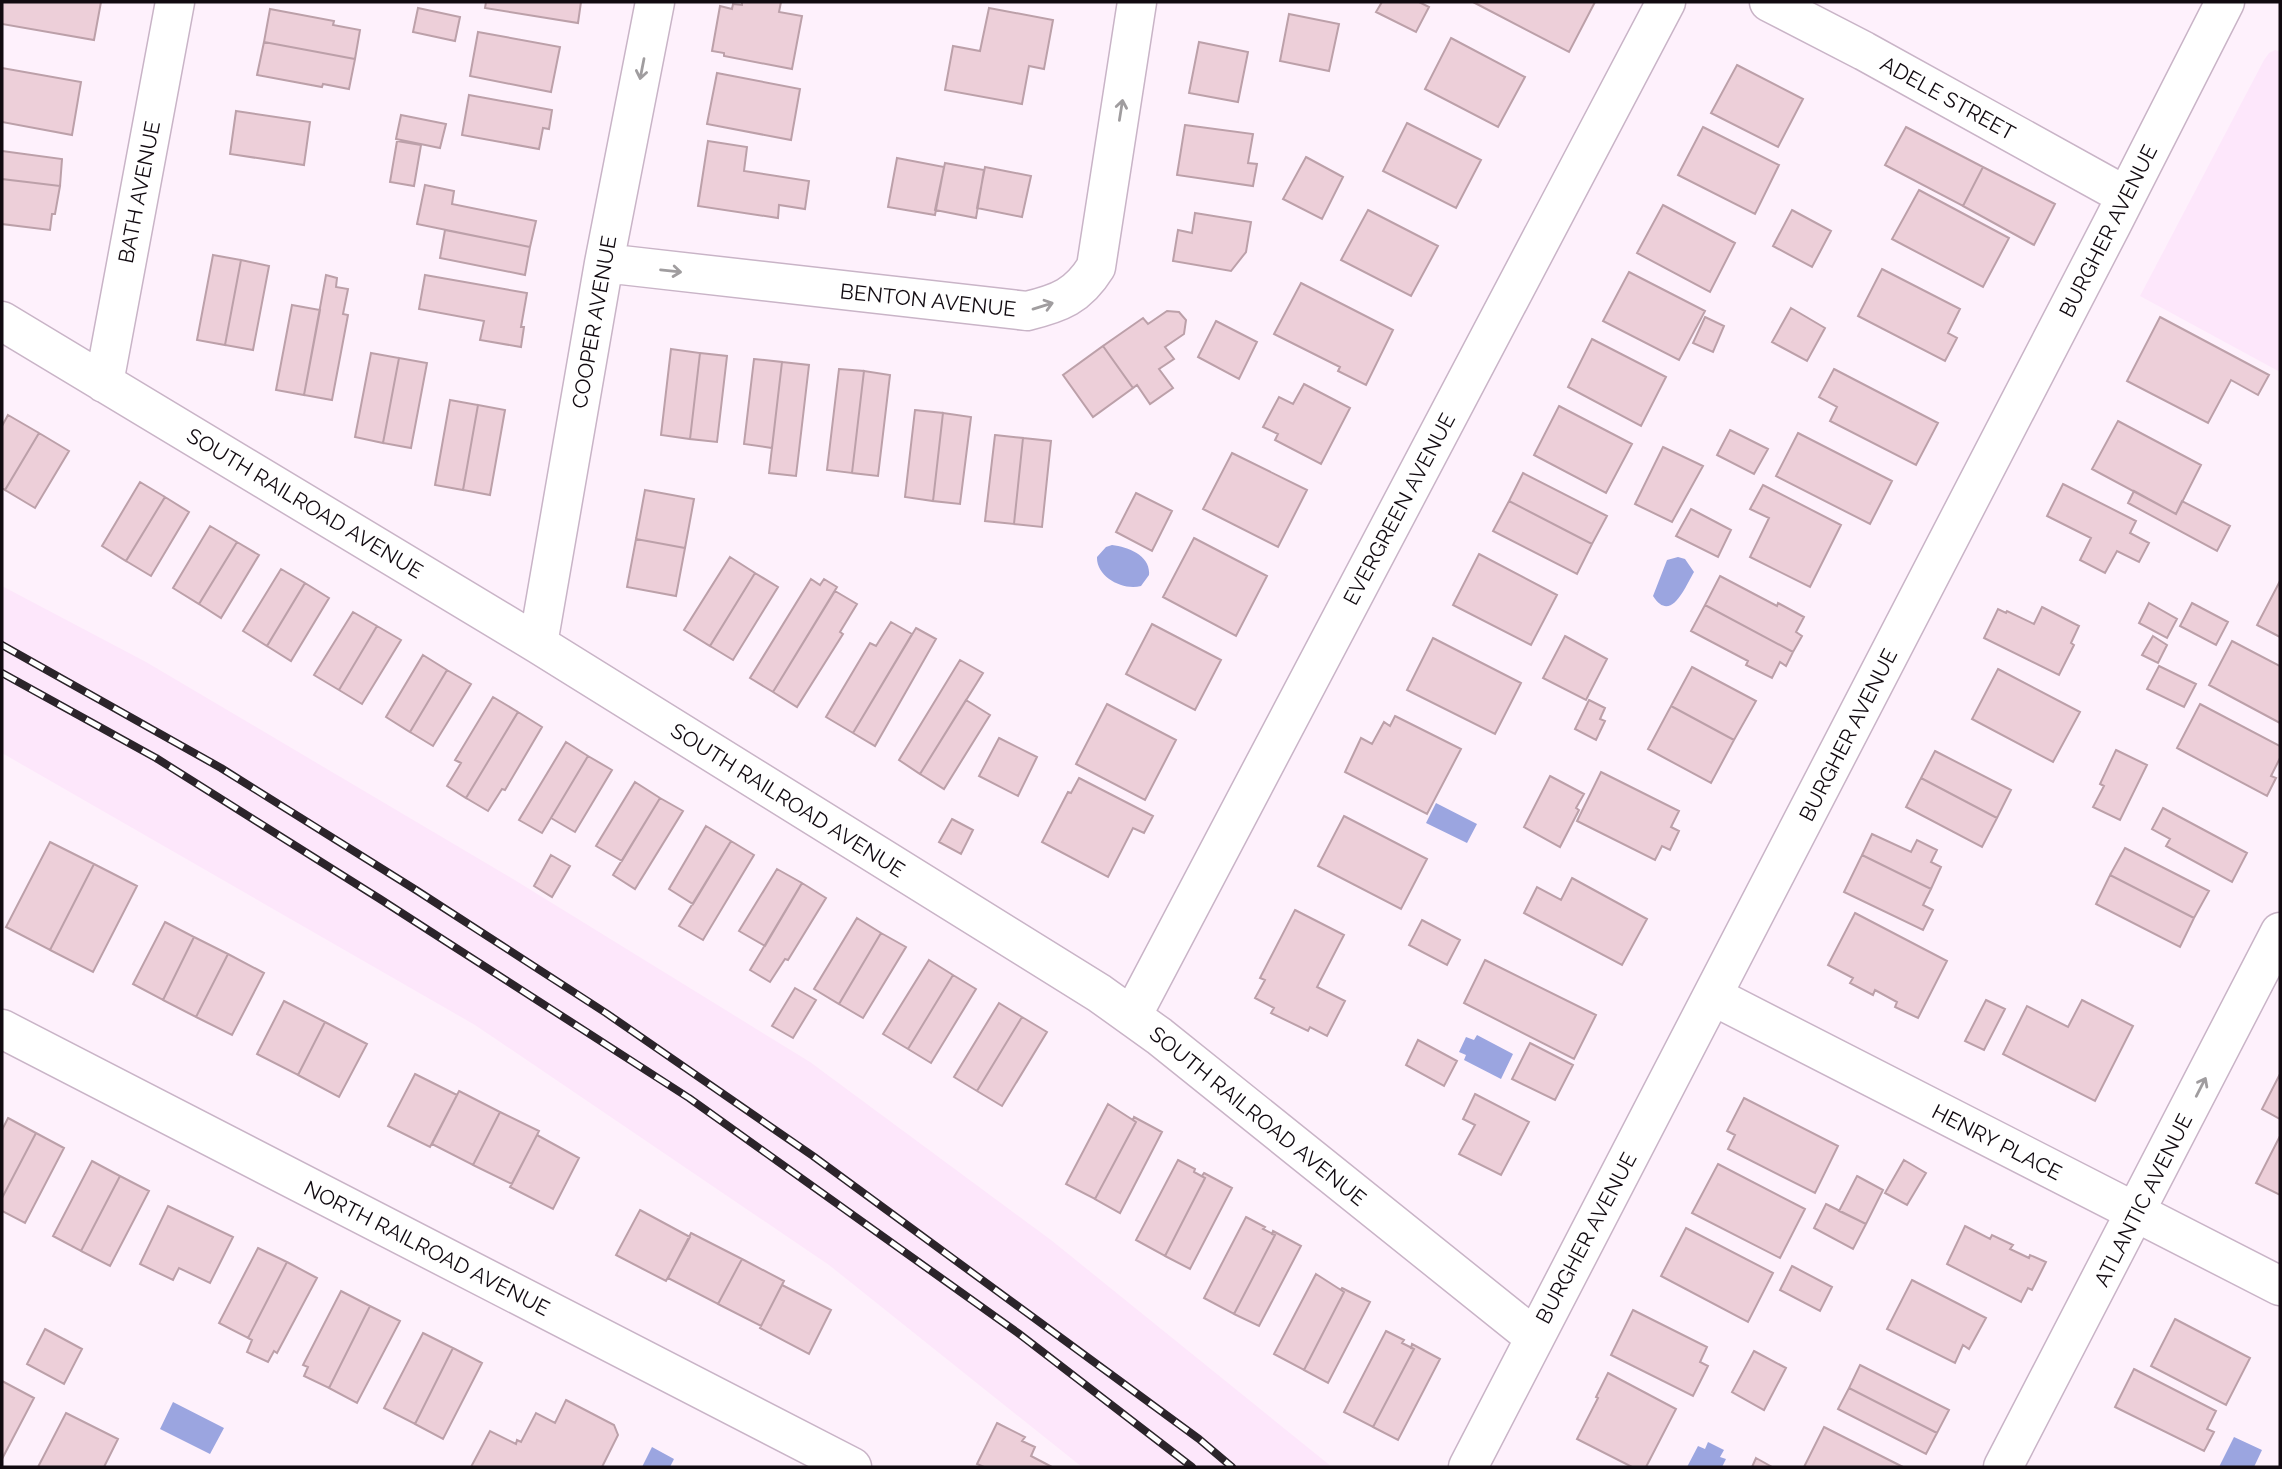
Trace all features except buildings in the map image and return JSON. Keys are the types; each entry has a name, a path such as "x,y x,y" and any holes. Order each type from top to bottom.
{"street":[{"name":"BATH AVENUE","path":"104,383 175,2"},
{"name":"COOPER AVENUE","path":"538,644 604,263 655,2"},
{"name":"BENTON AVENUE","path":"604,263 1027,311 1070,297 1086,282 1096,267 1138,2"},
{"name":"EVERGREEN AVENUE","path":"1132,1016 1667,2"},
{"name":"ADELE STREET","path":"1769,2 1864,51 2126,196"},
{"name":"BURGHER AVENUE","path":"1468,1467 2225,2"},
{"name":"SOUTH RAILROAD AVENUE","path":"2,321 538,644 1099,993 1132,1016 1534,1337"},
{"name":"ATLANTIC AVENUE","path":"2003,1467 2280,932"},
{"name":"HENRY PLACE","path":"1713,996 2280,1286"},
{"name":"NORTH RAILROAD AVENUE","path":"2,1029 852,1467"}],"shaded area":[{"path":"2275,50 2280,52 2280,372 2140,296 2264,60"},
{"path":"2,586 146,662 513,879 810,1062 1051,1240 1332,1467 1082,1467 829,1265 475,1025 2,753"}],"water":[{"path":"1112,545 1132,550 1143,558 1149,568 1149,575 1141,586 1119,584 1101,571 1097,557 1106,547"},
{"path":"1678,557 1685,559 1694,572 1682,594 1672,605 1666,606 1653,596 1667,560"},
{"path":"1436,803 1477,824 1467,843 1426,823"},
{"path":"1477,1035 1513,1054 1501,1079 1464,1060 1466,1055 1459,1052 1466,1037 1474,1040"},
{"path":"173,1402 224,1428 210,1454 160,1429"},
{"path":"2234,1437 2262,1450 2254,1467 2219,1467"},
{"path":"1708,1442 1724,1450 1720,1457 1726,1459 1722,1467 1687,1467 1698,1446 1705,1449"},
{"path":"652,1447 674,1459 670,1467 642,1467"}],"railway":[{"path":"2,645 221,768 606,1013 813,1156 1199,1439 1232,1467"},
{"path":"2,673 156,758 689,1098 1018,1333 1192,1467"}]}
